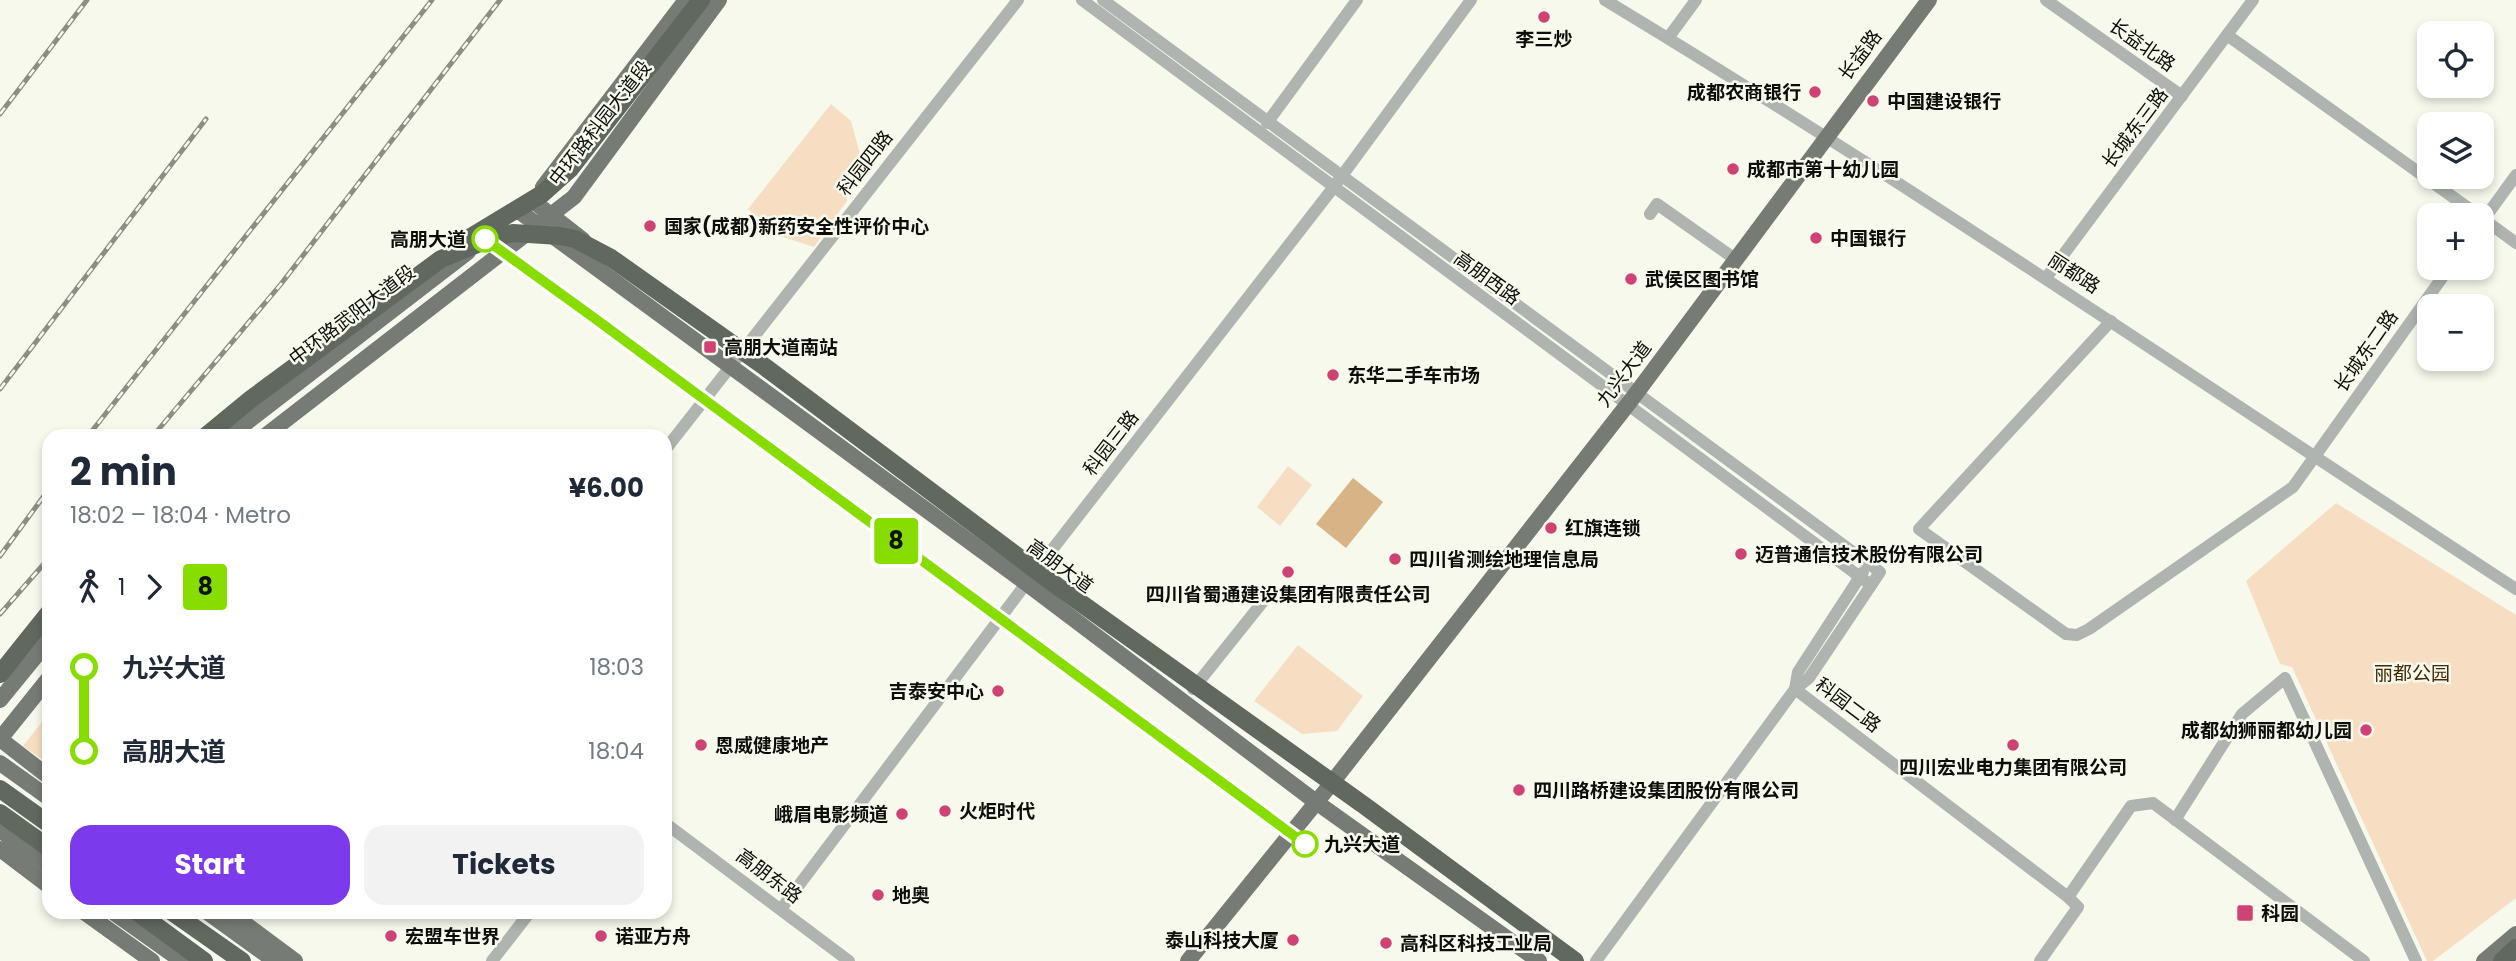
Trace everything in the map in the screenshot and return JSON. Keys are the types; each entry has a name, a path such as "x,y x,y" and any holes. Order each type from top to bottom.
{"highway":[{"path":"215,429 470,237 542,194 570,169 701,0"},
{"path":"441,259 492,238 513,233 560,236 596,248 765,367 1176,672 1365,806 1575,961"},
{"path":"1030,578 1095,605 1140,634 1326,768 1365,806"},
{"path":"0,674 42,622"},
{"path":"0,789 42,820"},
{"path":"0,813 42,843"},
{"path":"146,919 204,961"},
{"path":"183,919 242,961"},
{"path":"2502,961 2516,948"}],"main road":[{"name":"中环路武阳大道段","path":"238,429 533,201 686,0"},
{"name":"中环路科园大道段","path":"274,429 575,197 719,0"},
{"name":"长益路","path":"1825,136 1929,0"},
{"name":"九兴大道","path":"1188,961 1328,789 1632,399 1825,136"},
{"name":"高朋大道","path":"533,201 543,220"},
{"name":"高朋大道","path":"520,212 543,220 735,359 1030,578 1316,802 1539,961"},
{"name":"高朋大道","path":"1030,578 1194,689 1564,961"},
{"path":"0,700 42,649"},
{"path":"42,687 0,739 42,771"},
{"path":"0,763 42,793"},
{"path":"0,830 42,861"},
{"path":"0,849 42,881"},
{"path":"94,919 152,961"},
{"path":"123,919 182,961"},
{"path":"217,919 275,961"},
{"path":"238,919 295,961"},
{"path":"2484,961 2516,934"}],"street":[{"name":"科园四路","path":"672,441 1018,0"},
{"name":"高朋西路","path":"1082,0 1337,182 1632,399 1866,581 1880,572 1632,399"},
{"name":"高朋西路","path":"1103,0 1267,122 1337,182"},
{"path":"1267,122 1357,0"},
{"name":"科园三路","path":"781,909 1030,578 1337,182 1471,0"},
{"name":"丽都路","path":"1605,0 1825,136 2046,278 2516,589"},
{"path":"1668,38 1696,0"},
{"name":"长益北路","path":"2046,0 2182,96"},
{"name":"长城东三路","path":"2046,278 2253,0"},
{"path":"2227,35 2460,203"},
{"path":"2493,203 2516,175"},
{"path":"1650,214 1657,204 1682,228 1735,259"},
{"path":"2494,227 2516,243"},
{"name":"长城东二路","path":"2111,321 1919,529 2066,634 2077,635 2089,629 2293,487 2440,280"},
{"path":"1795,689 1798,672 1866,581 1870,563"},
{"path":"1194,689 1265,599"},
{"path":"2175,820 2242,714 2285,678 2416,961"},
{"name":"科园二路","path":"1596,961 1795,689 2078,907 2040,961"},
{"path":"2068,897 2130,806 2153,803 2364,961"},
{"name":"高朋东路","path":"672,828 849,961"},
{"path":"492,961 525,919"}],"green space":[{"path":"831,104 851,121 863,165 846,185 847,201 814,247 783,237 748,209"},
{"path":"1288,466 1312,485 1280,526 1257,507"},
{"name":"丽都公园","path":"2336,503 2516,615 2516,898 2433,961 2427,961 2292,667 2280,664 2246,581"},
{"path":"1298,645 1363,696 1337,731 1302,734 1254,701"},
{"path":"42,722 42,759 23,746"}],"shaded area":[{"path":"1353,478 1383,502 1346,548 1316,524"}],"railway":[{"path":"0,114 87,0"},
{"path":"94,429 432,0"},
{"path":"159,429 281,284 500,0"},
{"path":"0,389 206,119"},
{"path":"0,556 42,499"},
{"path":"0,614 42,566"}],"metro line":[{"name":"8","path":"485,239 1305,844"}],"place":[{"name":"李三炒","path":"1544,17"},
{"name":"成都农商银行","path":"1815,92"},
{"name":"中国建设银行","path":"1873,101"},
{"name":"成都市第十幼儿园","path":"1733,169"},
{"name":"国家(成都)新药安全性评价中心","path":"650,226"},
{"name":"中国银行","path":"1816,238"},
{"name":"高朋大道","path":"485,239"},
{"name":"武侯区图书馆","path":"1631,279"},
{"name":"高朋大道南站","path":"710,347"},
{"name":"东华二手车市场","path":"1333,375"},
{"name":"红旗连锁","path":"1551,528"},
{"name":"迈普通信技术股份有限公司","path":"1741,554"},
{"name":"四川省测绘地理信息局","path":"1395,559"},
{"name":"四川省蜀通建设集团有限责任公司","path":"1288,572"},
{"name":"吉泰安中心","path":"998,691"},
{"name":"成都幼狮丽都幼儿园","path":"2366,730"},
{"name":"恩威健康地产","path":"701,745"},
{"name":"四川宏业电力集团有限公司","path":"2013,745"},
{"name":"四川路桥建设集团股份有限公司","path":"1519,790"},
{"name":"火炬时代","path":"945,811"},
{"name":"峨眉电影频道","path":"902,814"},
{"name":"九兴大道","path":"1305,844"},
{"name":"地奥","path":"878,895"},
{"name":"科园","path":"2245,913"},
{"name":"宏盟车世界","path":"391,936"},
{"name":"诺亚方舟","path":"601,936"},
{"name":"泰山科技大厦","path":"1293,940"},
{"name":"高科区科技工业局","path":"1386,943"}]}
